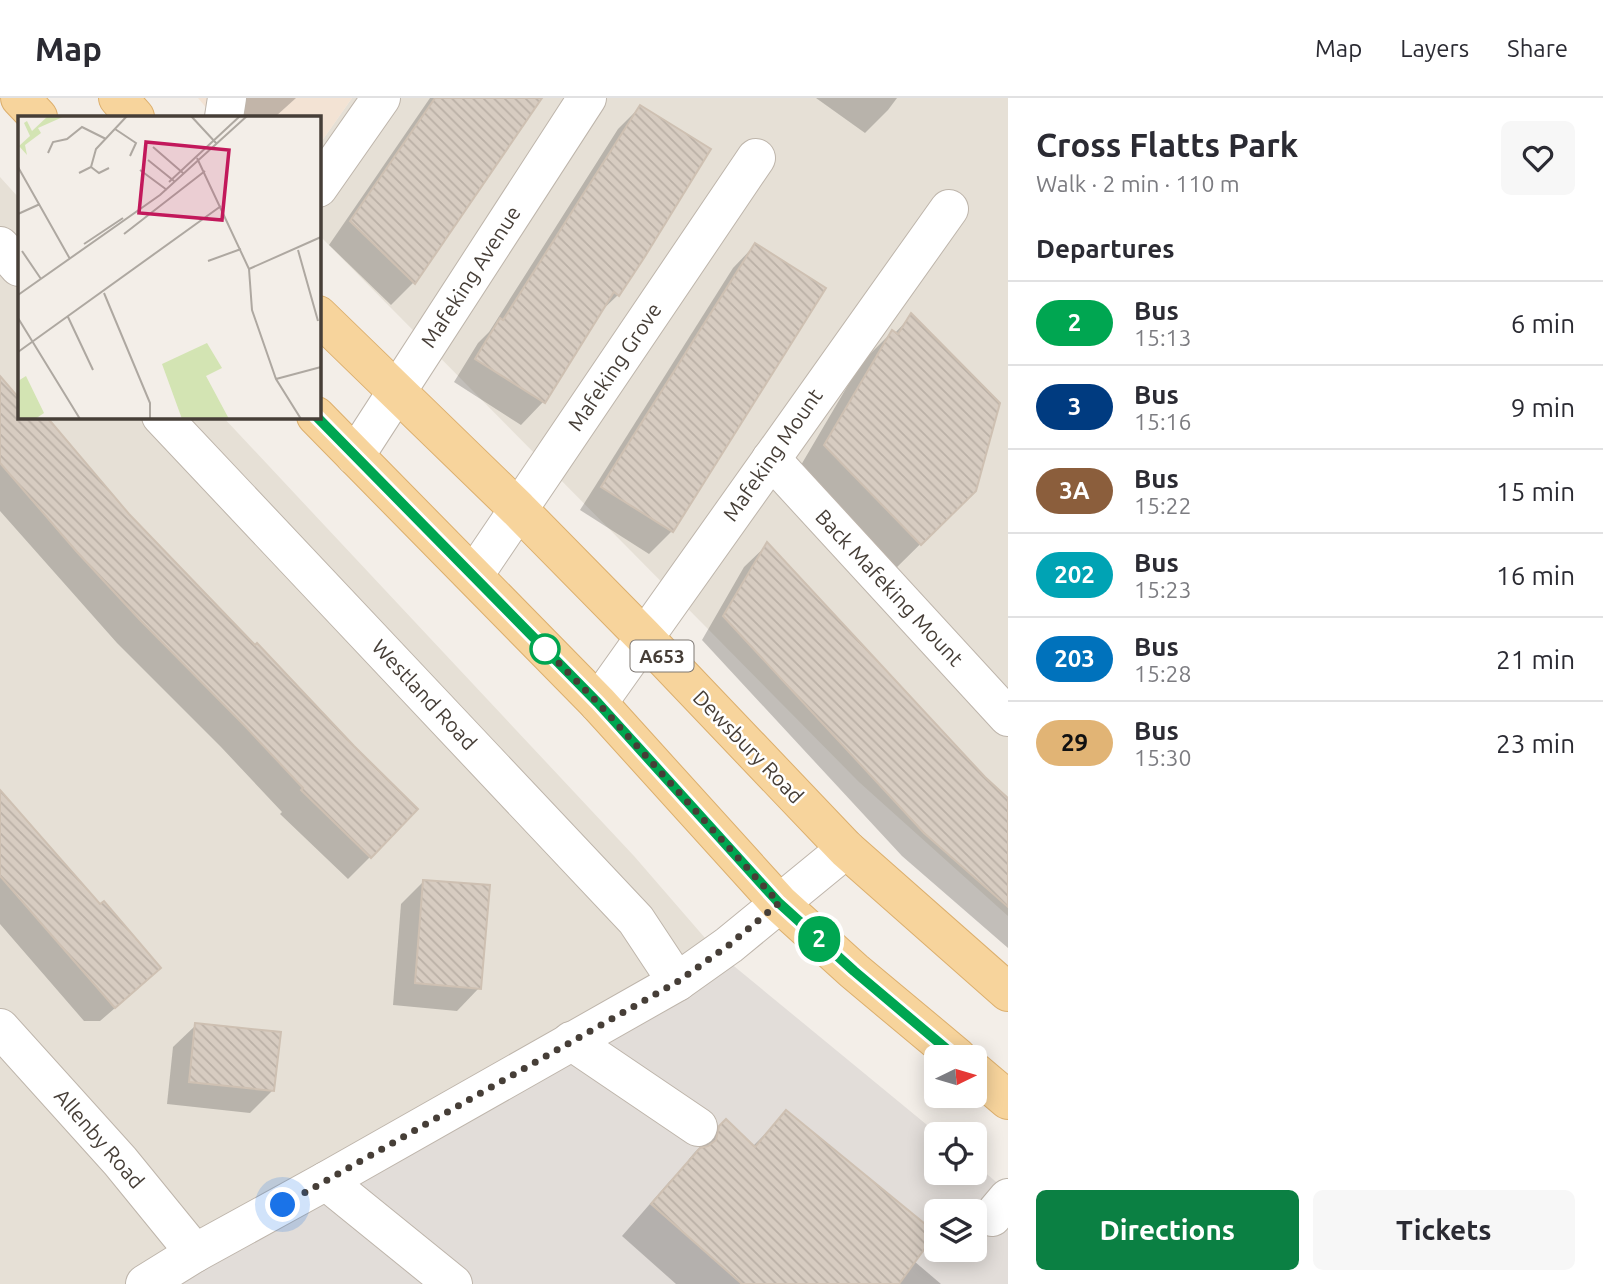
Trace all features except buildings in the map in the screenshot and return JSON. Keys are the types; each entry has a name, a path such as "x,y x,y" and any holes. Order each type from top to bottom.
{"main road":[{"path":"20,98 37,116"},
{"path":"118,98 134,116"},
{"name":"Dewsbury Road","path":"320,317 518,509 846,849 1008,992"},
{"path":"318,418 598,703 779,903 854,971 943,1045"},
{"path":"987,1082 1008,1100"}],"street":[{"path":"225,116 227,98"},
{"path":"320,185 380,98"},
{"name":"Mafeking Avenue","path":"355,456 587,98"},
{"name":"Mafeking Grove","path":"474,575 756,158"},
{"name":"Mafeking Mount","path":"598,703 950,209"},
{"path":"0,246 18,266"},
{"name":"Westland Road","path":"163,418 630,913 677,982"},
{"name":"Back Mafeking Mount","path":"771,459 1008,717"},
{"path":"145,1284 195,1253 677,982 729,945 846,849"},
{"name":"Allenby Road","path":"0,1028 120,1161 195,1253"},
{"path":"572,1041 698,1127"},
{"path":"327,1181 453,1284"}],"shaded area":[{"path":"198,98 352,98 320,144 320,116 213,116"},
{"path":"352,98 1008,98 1008,916 859,782 320,236 320,144"},
{"path":"0,177 18,197 18,418 224,418 634,856 718,953 145,1284 0,1284"},
{"path":"718,953 924,1122 924,1185 987,1185 987,1174 1008,1192 1008,1284 145,1284"}],"bus line":[{"name":"2","path":"318,418 598,703 779,903 942,1045"}],"route":[{"path":"283,1205 677,982 729,945 779,903 598,703 542,646 545,649"}]}
